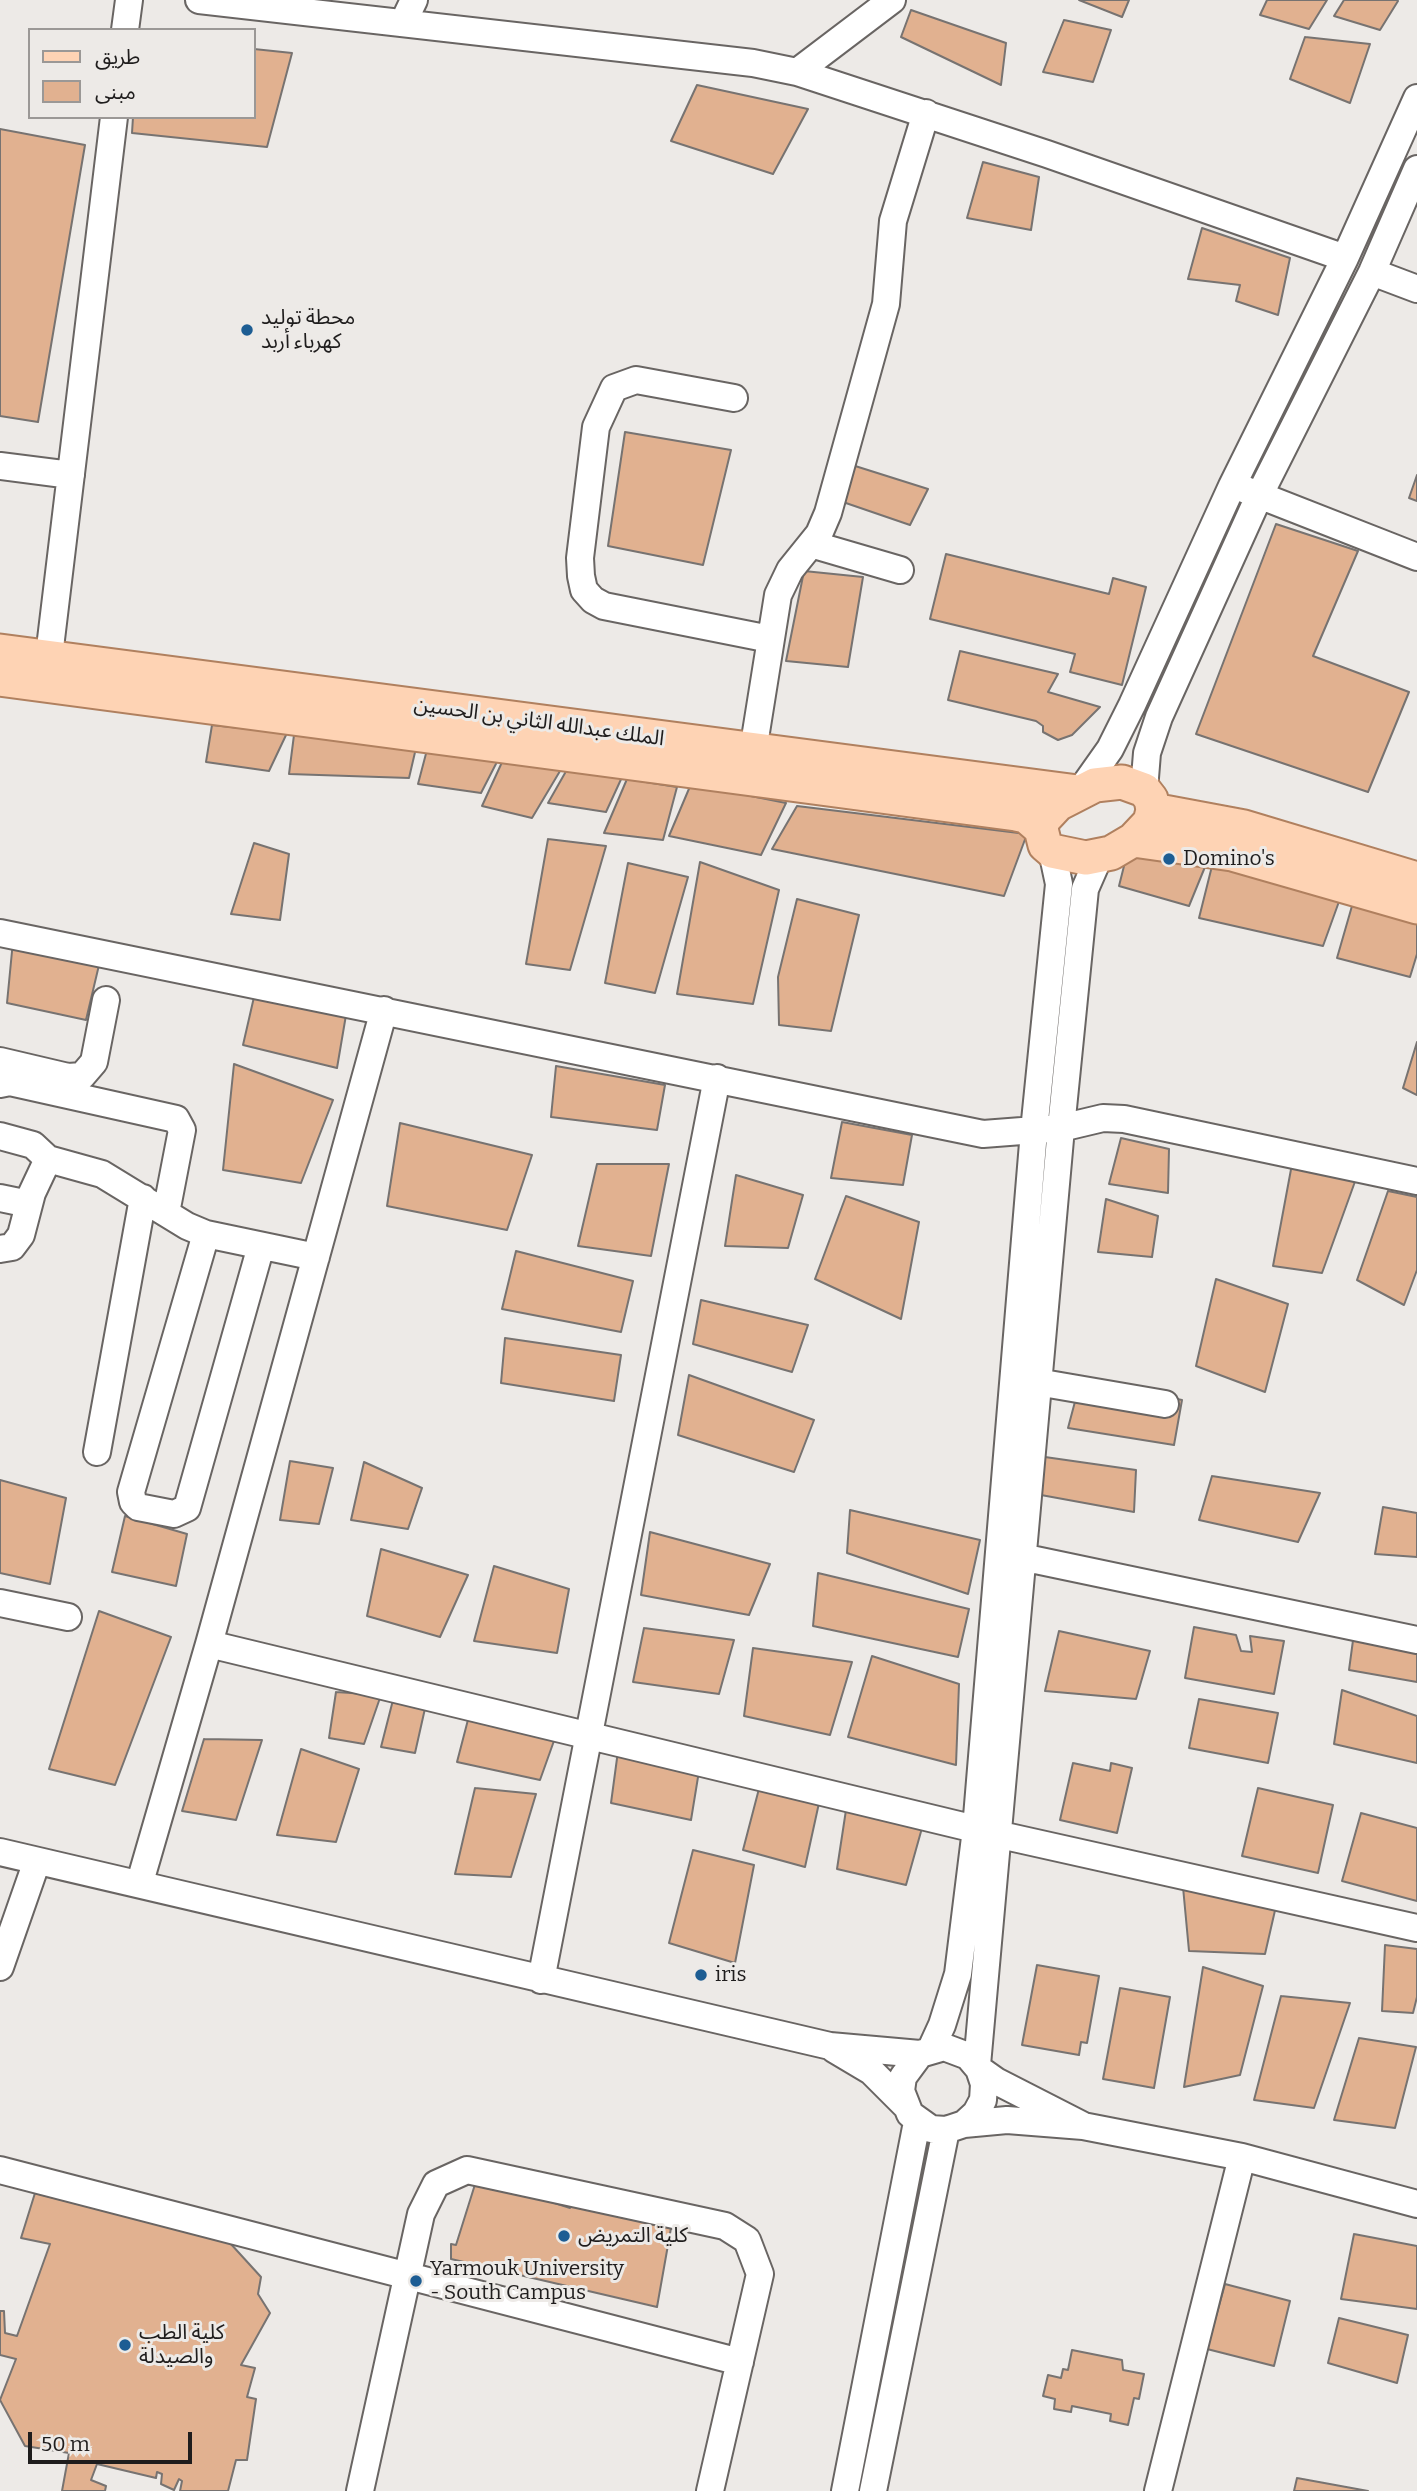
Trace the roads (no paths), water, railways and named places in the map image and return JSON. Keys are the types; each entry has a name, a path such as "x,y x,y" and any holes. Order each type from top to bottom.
{"main road":[{"path":"0,633 27,654"},
{"name":"الملك عبدالله الثاني بن الحسين","path":"27,654 753,751 1079,791"},
{"name":"الملك عبدالله الثاني بن الحسين","path":"0,679 1016,814 1026,816 1046,840"},
{"path":"0,700 45,704 86,692"},
{"path":"1148,800 1150,822 1133,840 1099,857 1073,857 1046,840 1049,813 1079,791 1122,782 1148,800 1417,879"},
{"path":"1133,840 1232,854 1417,907"}],"street":[{"path":"125,28 129,0"},
{"path":"199,0 408,12 753,63 797,72 926,113 1345,258"},
{"path":"797,72 892,0"},
{"path":"1079,791 1122,727 1232,486 1345,258 1417,98"},
{"path":"753,751 770,639 783,582 811,544 828,513 886,304 893,221 926,113"},
{"path":"27,654 71,475 114,119"},
{"path":"1148,800 1152,734 1261,494 1372,272 1417,169"},
{"path":"1372,272 1417,289"},
{"path":"734,398 636,380 614,388 596,427 580,558 581,576 584,590 593,600 604,606 770,639"},
{"path":"0,466 71,475"},
{"path":"1232,486 1261,494 1417,557"},
{"path":"811,544 900,570"},
{"path":"873,2491 955,2127 976,2113 983,2099 984,2084 978,2067 986,1831 1011,1555 1034,1131 1059,884 1046,840"},
{"path":"1011,1555 1037,1382 1085,889 1099,857"},
{"path":"0,933 983,1134 1060,1128 1102,1118 1124,1119 1417,1181"},
{"path":"0,1061 68,1077 82,1076 94,1062 106,1000"},
{"path":"140,1882 209,1644 384,1010"},
{"path":"541,1980 717,1078"},
{"path":"0,1084 10,1082 176,1119 182,1130 166,1213"},
{"path":"0,1136 33,1145 48,1159 102,1174 206,1234 316,1257"},
{"path":"0,1250 7,1250 17,1242 48,1159"},
{"path":"0,1198 29,1204"},
{"path":"97,1452 143,1198"},
{"path":"206,1234 131,1492 133,1502 138,1507 174,1514 187,1508 261,1247"},
{"path":"1037,1382 1166,1404"},
{"path":"1011,1555 1417,1640"},
{"path":"0,1603 68,1617"},
{"path":"209,1644 986,1831 1417,1928"},
{"path":"845,2491 911,2113 901,2091 903,2077 925,2052 947,2012 958,1974 986,1831"},
{"path":"0,1852 140,1882 541,1980 830,2046 925,2052 956,2050 1014,2092 1050,2106 1083,2126"},
{"path":"0,1967 37,1861"},
{"path":"830,2046 871,2071 911,2113 931,2129 1007,2120 1083,2126 1242,2157 1417,2204"},
{"path":"1158,2491 1242,2157"},
{"path":"360,2491 421,2214 436,2184 467,2169 725,2226 747,2240 760,2274 710,2491"},
{"path":"3,2173 740,2362"}],"place":[{"name":"محطة توليد كهرباء أربد","path":"247,330"},
{"name":"Domino's","path":"1169,859"},
{"name":"iris","path":"701,1975"},
{"name":"كلية التمريض","path":"564,2236"},
{"name":"Yarmouk University - South Campus","path":"416,2281"},
{"name":"كلية الطب والصيدلة","path":"125,2345"}]}
